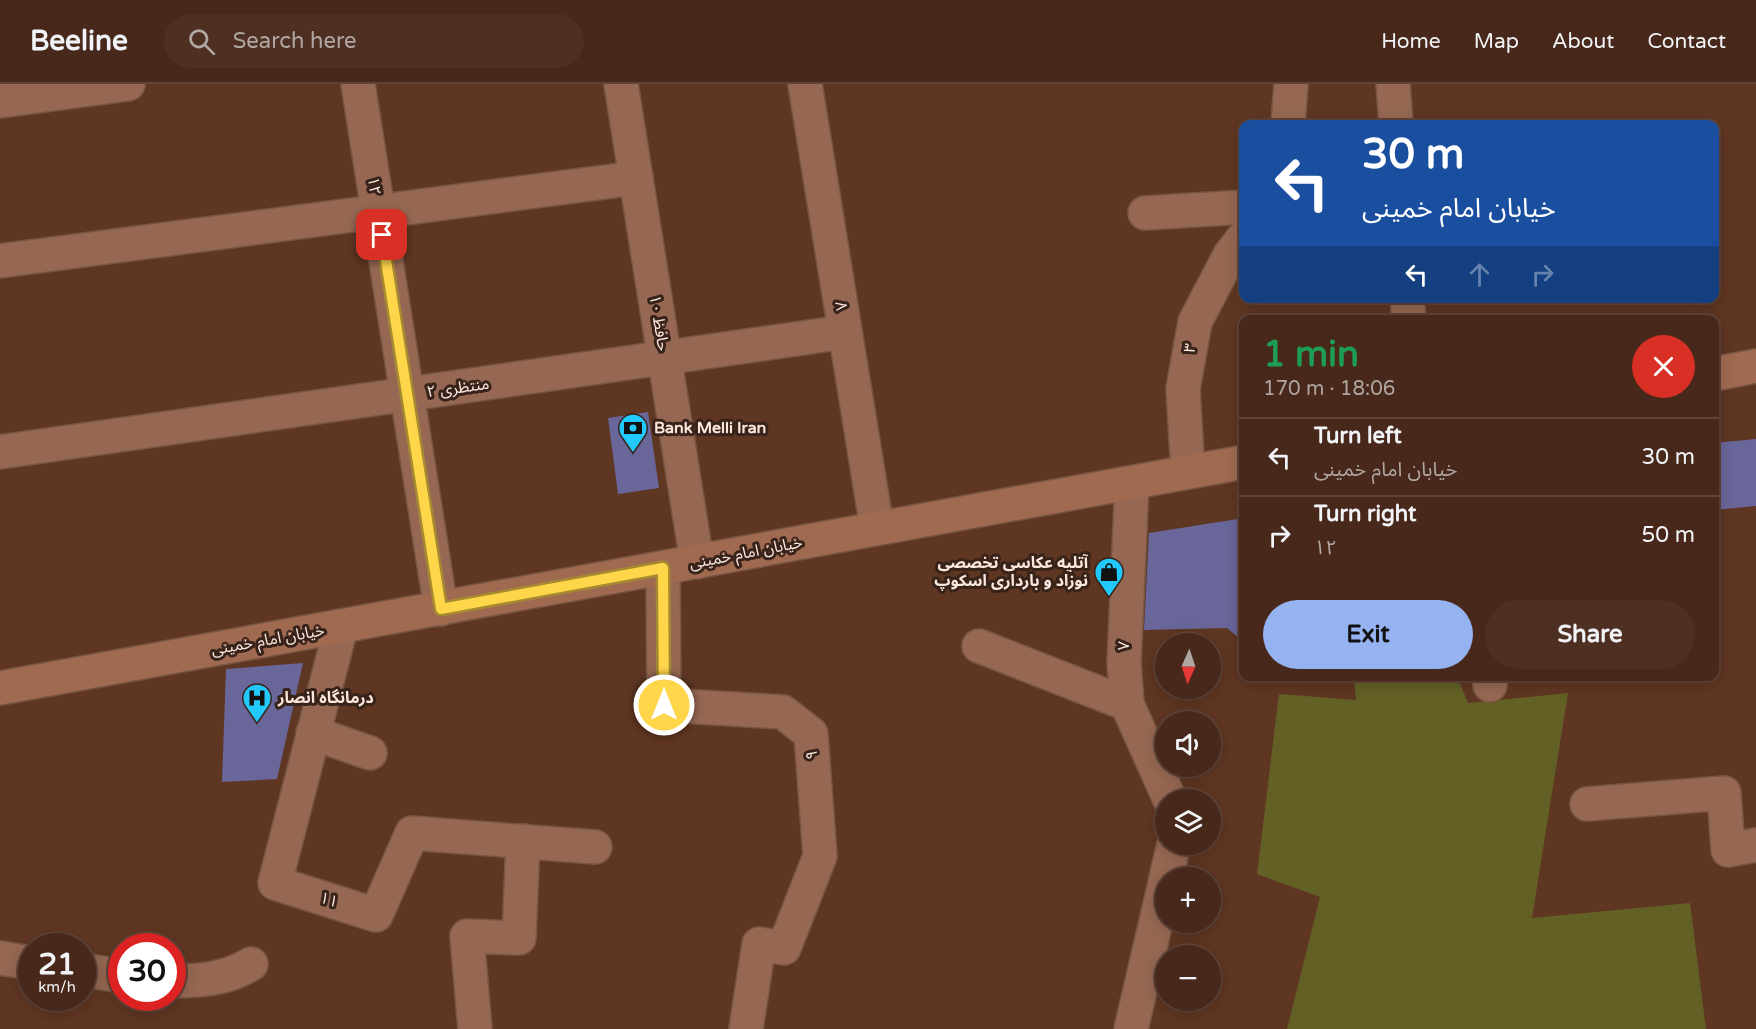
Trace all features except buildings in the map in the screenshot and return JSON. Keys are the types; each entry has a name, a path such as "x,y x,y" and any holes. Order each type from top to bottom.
{"main road":[{"path":"1719,373 1756,366"},
{"name":"خیابان امام خمینی","path":"0,688 1239,463"}],"street":[{"path":"0,101 128,84"},
{"name":"۱۲","path":"358,84 441,609"},
{"name":"حافظ ۱۰","path":"621,84 697,562"},
{"name":"۸","path":"805,84 876,528"},
{"path":"1288,120 1291,84"},
{"path":"1393,84 1396,120"},
{"path":"0,261 636,178"},
{"path":"1145,213 1239,207"},
{"name":"۳","path":"1188,472 1183,390 1195,321 1230,255 1239,243"},
{"name":"منتظری ۲","path":"0,452 845,332"},
{"name":"۷","path":"1132,483 1124,662 1127,704 1165,789"},
{"name":"۹","path":"663,568 664,705 783,712 811,734 820,856 784,948 759,944 746,1029"},
{"name":"۱۱","path":"340,627 275,883 376,915 412,833 595,846"},
{"path":"979,646 1127,704"},
{"path":"313,733 370,753"},
{"path":"1587,804 1724,793 1728,850 1756,845"},
{"path":"475,1029 467,936 519,938 523,841"},
{"path":"1131,1029 1155,925"},
{"path":"0,958 18,961"},
{"path":"186,981 198,981 236,973 251,964"}],"shaded area":[{"path":"1354,681 1459,681 1468,703 1568,693 1532,918 1690,903 1706,1029 1287,1029 1320,897 1257,874 1279,694 1356,700"}],"place":[{"name":"Bank Melli Iran","path":"633,454"},
{"name":"آتلیه عکاسی تخصصی نوزاد و بارداری اسکوپ","path":"1109,598"},
{"name":"درمانگاه انصار","path":"257,724"}],"route":[{"path":"382,235 441,609 663,568 664,705"}]}
